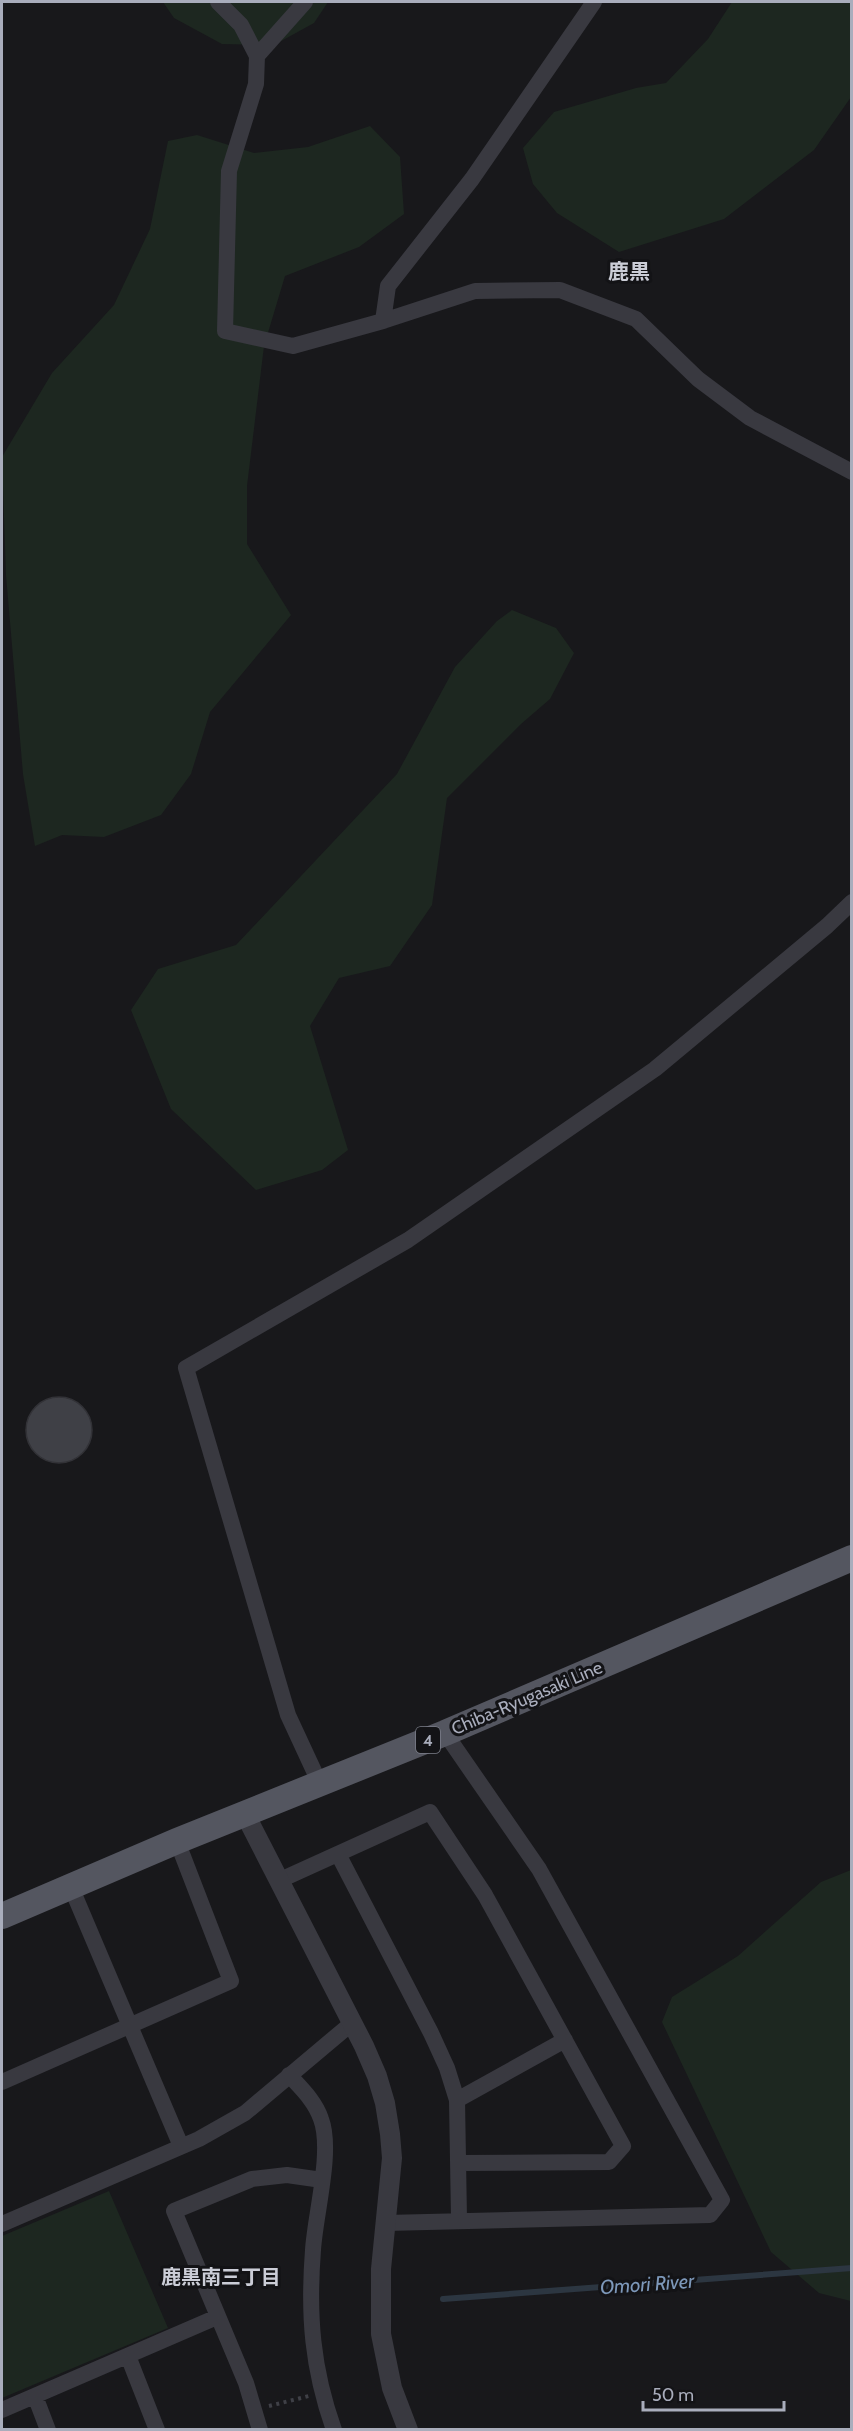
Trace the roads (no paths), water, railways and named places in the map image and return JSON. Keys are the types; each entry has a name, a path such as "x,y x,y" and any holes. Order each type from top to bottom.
{"main road":[{"name":"Chiba-Ryugasaki Line","path":"2,1917 177,1841 445,1733 852,1558"}],"street":[{"path":"218,2 241,25 256,56 256,84 229,171 225,331 293,346 383,321 475,291 560,290 636,319 698,380 750,418 852,472"},
{"path":"256,56 305,2"},
{"path":"383,321 388,286 472,179 594,2"},
{"path":"320,1784 288,1715 186,1368 408,1240 655,1069 827,926 852,902"},
{"path":"386,2223 459,2219 711,2215 723,2200 539,1869 445,1733"},
{"path":"278,1881 430,1812 485,1895 623,2146 609,2162 458,2163"},
{"path":"245,1814 352,2023 377,2076 385,2103 392,2157 381,2269 381,2334 392,2388 408,2430"},
{"path":"2,2082 231,1981 177,1841"},
{"path":"338,1854 447,2068 457,2100 459,2219"},
{"path":"71,1887 181,2146"},
{"path":"2,2224 181,2146 245,2113 352,2023"},
{"path":"457,2100 565,2040"},
{"path":"289,2075 308,2095 322,2120 325,2151 313,2249 310,2324 321,2393 334,2430"},
{"path":"260,2430 246,2383 174,2211 252,2180 287,2175 322,2180"},
{"path":"2,2410 218,2317"},
{"path":"128,2356 157,2430"},
{"path":"35,2396 48,2430"}],"waterway":[{"name":"Omori River","path":"443,2299 852,2268"}],"district":[{"name":"鹿黒","path":"629,271"},
{"name":"鹿黒南三丁目","path":"221,2277"}]}
